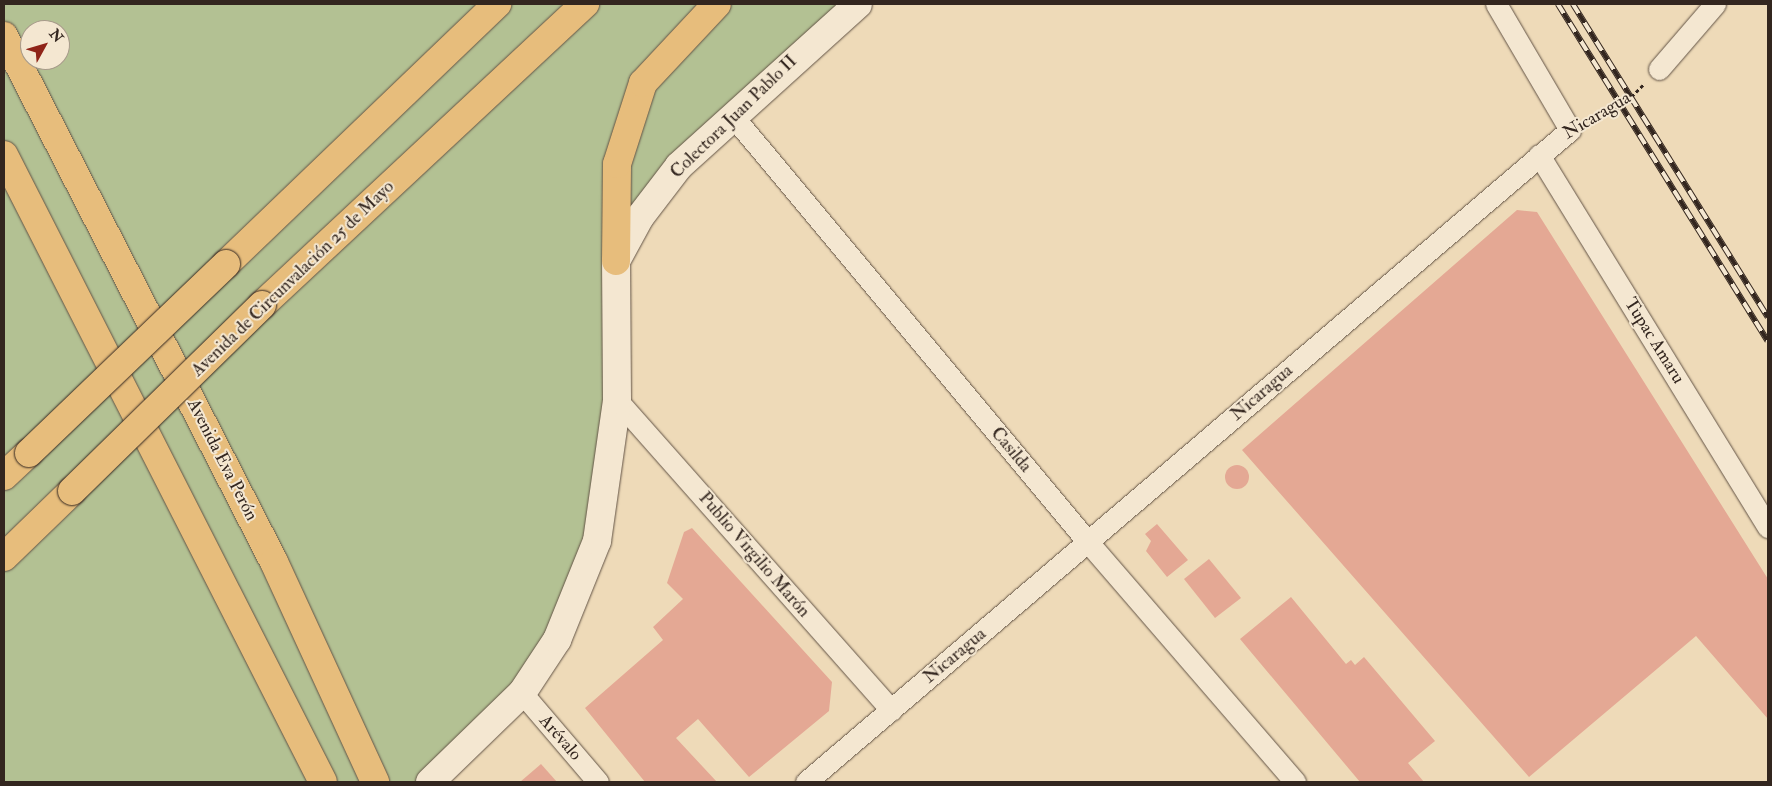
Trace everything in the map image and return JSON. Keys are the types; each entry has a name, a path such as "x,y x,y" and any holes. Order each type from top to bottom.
{"main road":[{"path":"4,476 497,4"},
{"name":"Avenida de Circunvalación 25 de Mayo","path":"4,557 262,305 585,4"},
{"path":"616,261 617,164 643,83 717,4"},
{"name":"Colectora Juan Pablo II","path":"430,782 522,694 557,640 597,540 618,400 616,261 640,217 679,166 732,115 858,4"},
{"name":"Avenida Eva Perón","path":"4,36 274,562 375,782"},
{"path":"4,155 323,782"}],"street":[{"path":"1496,4 1570,130"},
{"path":"1659,69 1715,4"},
{"name":"Casilda","path":"732,115 1088,542 1295,782"},
{"name":"Nicaragua","path":"806,782 1570,130"},
{"name":"Tupac Amaru","path":"1539,155 1768,527"},
{"name":"Publio Virgilio Marón","path":"618,400 891,710"},
{"name":"Arévalo","path":"522,694 598,782"}],"path":[{"name":"Nicaragua","path":"1570,130 1622,106 1659,69"}],"green space":[{"path":"4,4 858,4 732,115 616,261 597,541 557,640 430,782 4,782"}],"building":[{"path":"1517,210 1537,212 1768,579 1768,719 1696,636 1529,777 1242,450"},
{"path":"1232,465 1242,465 1249,472 1249,482 1242,489 1232,489 1225,482 1225,472"},
{"path":"1157,524 1188,560 1167,577 1146,551 1151,541 1145,534"},
{"path":"692,528 832,682 829,711 749,777 698,719 676,738 717,782 645,782 585,708 663,640 653,627 683,599 667,583 684,532"},
{"path":"1209,559 1241,598 1215,618 1184,579"},
{"path":"1291,597 1346,664 1351,660 1355,665 1364,657 1435,741 1408,763 1424,782 1360,782 1240,639"},
{"path":"541,764 557,782 520,782"}],"railway":[{"path":"1558,4 1768,341"},
{"path":"1573,4 1768,317"}]}
